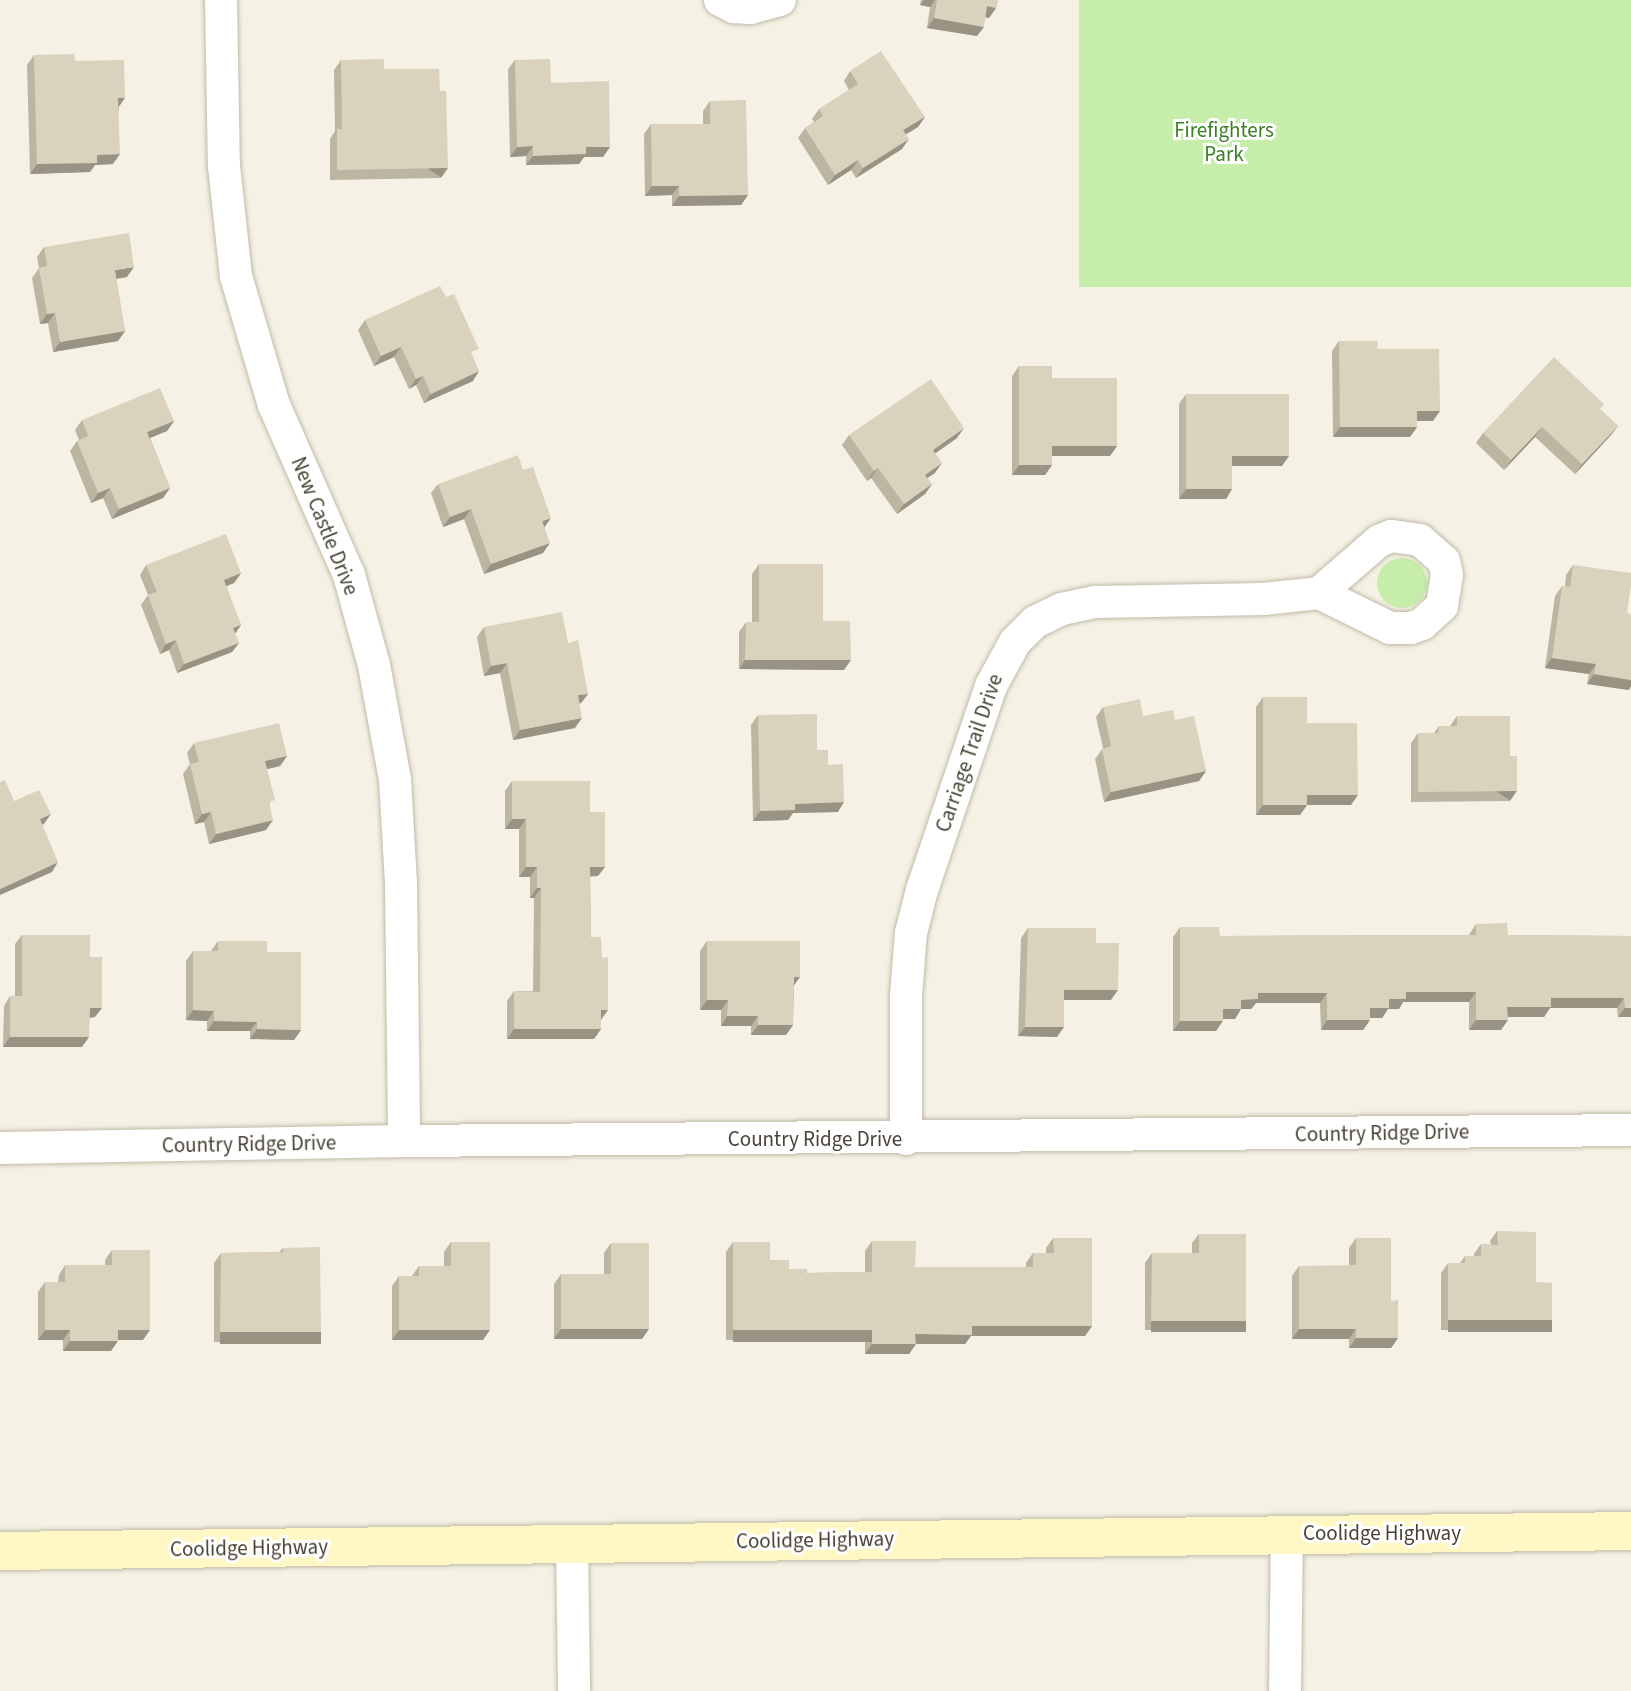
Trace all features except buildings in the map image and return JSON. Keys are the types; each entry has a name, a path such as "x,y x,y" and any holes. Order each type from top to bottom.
{"street":[{"name":"New Castle Drive","path":"221,0 225,166 236,276 274,405 349,575 374,665 395,779 401,883 404,1141"},
{"path":"720,0 734,7 750,8 780,0"},
{"name":"Carriage Trail Drive","path":"906,1139 906,996 911,933 922,890 991,686 1015,642 1044,618 1062,609 1096,602 1263,599 1319,593"},
{"name":"Country Ridge Drive","path":"0,1148 404,1141 906,1139 1631,1130"},
{"name":"Coolidge Highway","path":"0,1551 1631,1531"},
{"path":"1285,1691 1287,1534"},
{"path":"572,1543 574,1691"}],"green space":[{"name":"Firefighters Park","path":"1079,0 1631,0 1631,287 1079,287"},
{"path":"1402,558 1420,565 1427,583 1420,601 1402,608 1384,601 1377,583 1384,565"}]}
